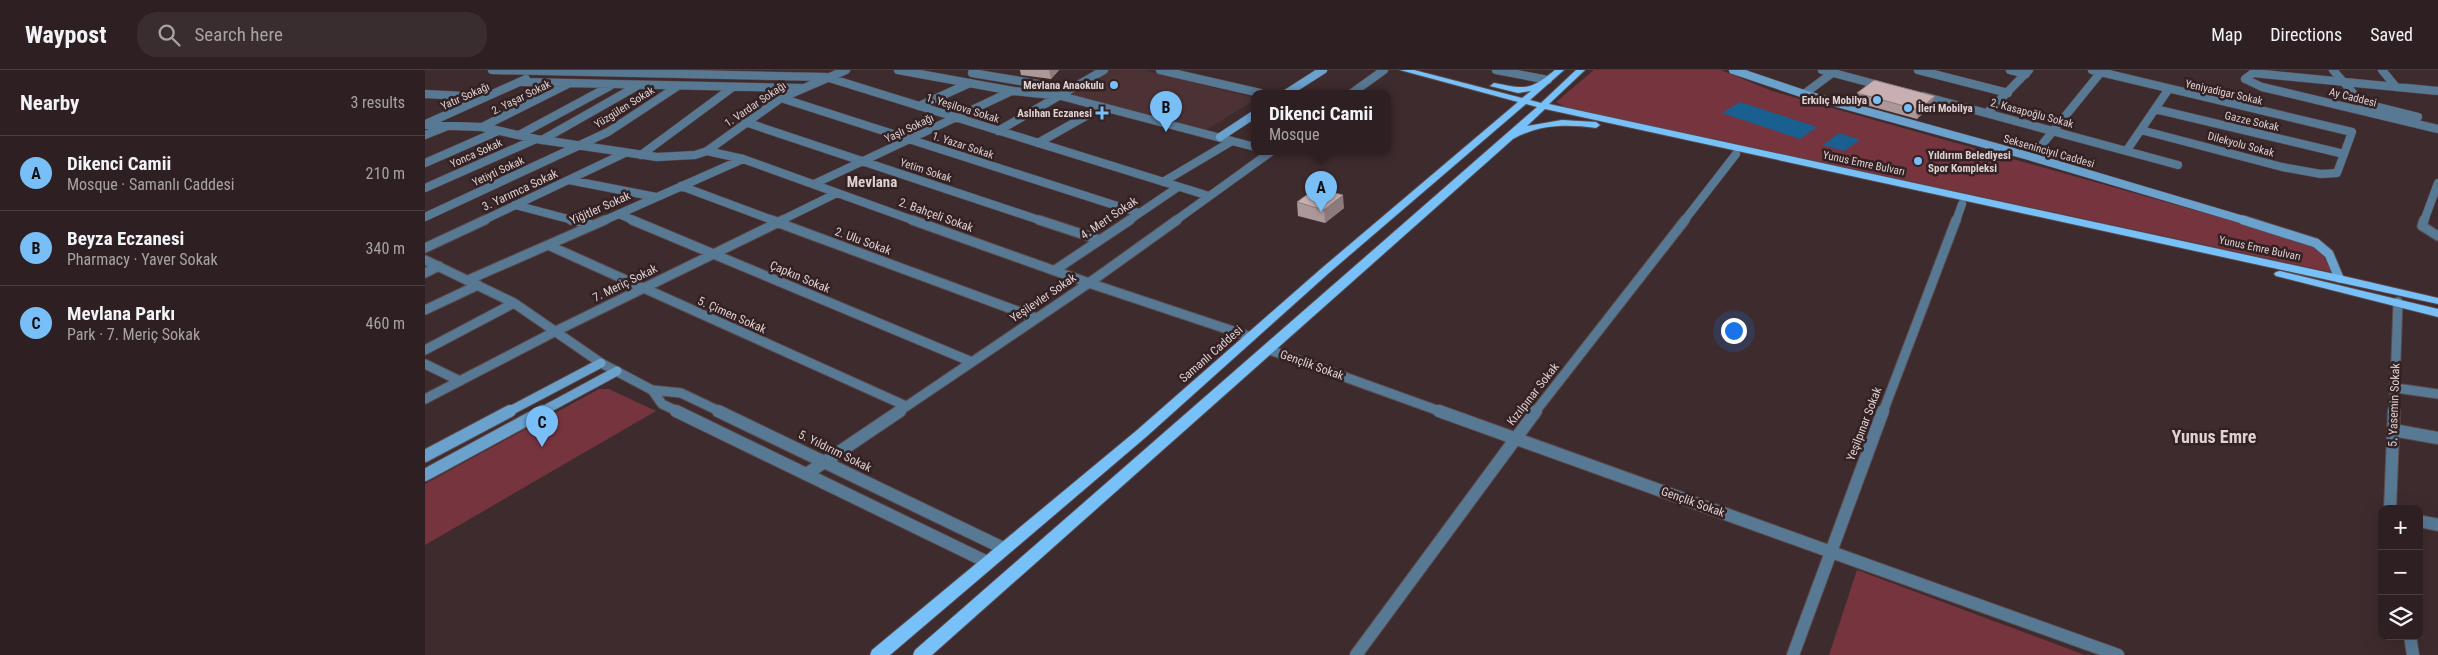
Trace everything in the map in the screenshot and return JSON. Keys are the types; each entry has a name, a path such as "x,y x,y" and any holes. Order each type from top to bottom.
{"main road":[{"path":"1292,90 1323,70"},
{"path":"1397,70 1519,104"},
{"name":"Yunus Emre Bulvarı","path":"1404,70 1540,109 2339,278 2438,301"},
{"path":"1409,70 1455,77 1508,89 1543,84"},
{"name":"Samanlı Caddesi","path":"878,655 1003,548 1141,434 1560,70"},
{"path":"921,655 1509,137 1581,70"},
{"name":"Sekseninciyıl Caddesi","path":"1733,70 1804,94 2032,157 2308,239 2324,246 2329,251 2339,278"},
{"path":"1540,109 1604,126"},
{"path":"1220,137 1251,117"},
{"name":"Yunus Emre Bulvarı","path":"1509,137 1523,129 1546,122 1575,122 1604,126 1962,204 2398,302 2438,313"},
{"path":"425,456 601,363"},
{"path":"425,475 617,371"}],"street":[{"path":"492,70 826,77 830,70"},
{"name":"Yatır Sokağı","path":"425,125 522,82 538,70"},
{"name":"1. Vardar Sokağı","path":"707,151 781,98 846,70"},
{"path":"898,70 1013,91 1061,96 1251,146"},
{"path":"998,131 1104,70"},
{"path":"1160,70 1251,91"},
{"path":"1356,90 1384,70"},
{"path":"1496,70 1543,84"},
{"path":"1822,70 1835,71 1891,88"},
{"path":"1917,70 2008,93"},
{"path":"2010,70 2027,72"},
{"name":"Yeniyadigar Sokak","path":"2092,70 2168,90 2351,132 2344,154"},
{"path":"2333,70 2369,113"},
{"path":"2382,70 2396,87"},
{"path":"1804,94 1835,71"},
{"path":"957,81 975,72 1068,89"},
{"path":"1987,113 2027,72"},
{"path":"2032,157 2101,72"},
{"name":"Ay Caddesi","path":"2344,82 2253,72 2245,79 2250,83 2263,87 2438,129"},
{"name":"1. Yeşilova Sokak","path":"826,77 1209,196"},
{"path":"522,82 801,88"},
{"path":"2344,82 2438,91"},
{"path":"919,106 971,83"},
{"name":"2. Yaşar Sokak","path":"482,128 569,84"},
{"path":"519,135 612,85"},
{"name":"Yonca Sokak","path":"425,188 539,139 639,86"},
{"name":"Yüzgülen Sokak","path":"581,145 608,132 678,86"},
{"path":"641,155 733,87"},
{"path":"2127,150 2168,90"},
{"name":"Yaşlı Sokağı","path":"814,184 1013,91"},
{"name":"2. Kasapoğlu Sokak","path":"1910,93 2178,164"},
{"path":"425,94 487,98"},
{"name":"1. Yazar Sokak","path":"781,98 1139,213"},
{"name":"Ay Caddesi","path":"2362,104 2438,122"},
{"path":"1038,143 1102,106"},
{"name":"Gazze Sokak","path":"2155,109 2344,154"},
{"name":"Yetim Sokak","path":"745,122 1099,240"},
{"name":"2. Bahçeli Sokak","path":"425,125 482,128 641,155 674,157 707,151 743,159 1089,282 1251,337"},
{"path":"425,135 450,125"},
{"name":"Dilekyolu Sokak","path":"2141,130 2282,167 2321,174 2337,173 2344,154"},
{"path":"425,163 498,131"},
{"path":"1163,182 1232,141"},
{"name":"Yetiyti Sokak","path":"425,217 581,145"},
{"name":"3. Yarımca Sokak","path":"425,248 625,153"},
{"name":"Kızılpınar Sokak","path":"1356,655 1515,438 1736,154"},
{"name":"Yeşilevler Sokak","path":"808,473 1089,282 1265,155"},
{"name":"Yiğitler Sokak","path":"468,280 743,159"},
{"path":"569,180 656,197"},
{"path":"2438,183 2421,226 2438,236"},
{"name":"2. Ulu Sokak","path":"681,186 1036,318"},
{"name":"4. Mert Sokak","path":"1055,270 1178,187"},
{"name":"7. Meriç Sokak","path":"425,399 556,331 837,193"},
{"name":"Yeşilpınar Sokak","path":"1793,655 1830,551 1962,204"},
{"path":"515,205 592,225"},
{"name":"Çapkın Sokak","path":"619,214 972,362"},
{"name":"5. Çimen Sokak","path":"548,245 907,406"},
{"name":"5. Yıldırım Sokak","path":"425,260 514,304 601,363 652,390 681,393 1003,548"},
{"path":"425,273 439,266"},
{"path":"425,310 478,285"},
{"name":"5. Yasemin Sokak","path":"2389,505 2396,388 2398,302"},
{"path":"425,350 514,304"},
{"name":"Gençlik Sokak","path":"1267,349 2118,655"},
{"path":"425,364 460,381"},
{"path":"2396,388 2438,394"},
{"name":"5. Yıldırım Sokak","path":"652,390 662,404 808,473 987,562"},
{"path":"2393,430 2438,438"},
{"path":"2423,522 2438,526"},
{"path":"960,548 977,535"},
{"path":"2411,640 2413,655"}],"shaded area":[{"path":"1112,70 1143,70 1251,97 1251,102 1206,130 1067,95"},
{"name":"Yıldırım Belediyesi Spor Kompleksi","path":"1594,70 1721,70 1772,91 2318,245 2331,272 1565,107 1556,102"},
{"path":"599,389 609,389 656,411 425,545 425,484"},
{"path":"1857,570 2085,655 1829,655"}],"water":[{"path":"1740,102 1817,127 1800,139 1722,113"},
{"path":"1839,133 1860,140 1844,151 1823,145"}],"building":[{"path":"1874,80 1935,96 1919,110 1857,93"},
{"path":"1316,188 1343,195 1324,210 1297,202"}],"place":[{"name":"Mevlana Anaokulu","path":"1114,85"},
{"name":"Erkılıç Mobilya","path":"1877,100"},
{"name":"İleri Mobilya","path":"1908,108"},
{"name":"Aslıhan Eczanesi","path":"1102,113"},
{"name":"Beyza Eczanesi","path":"1166,132"},
{"name":"Yıldırım Belediyesi Spor Kompleksi","path":"1918,161"},
{"name":"Dikenci Camii","path":"1321,212"},
{"name":"Mevlana Parkı","path":"542,447"}],"district":[{"name":"Mevlana","path":"872,182"},
{"name":"Yunus Emre","path":"2214,437"}]}
